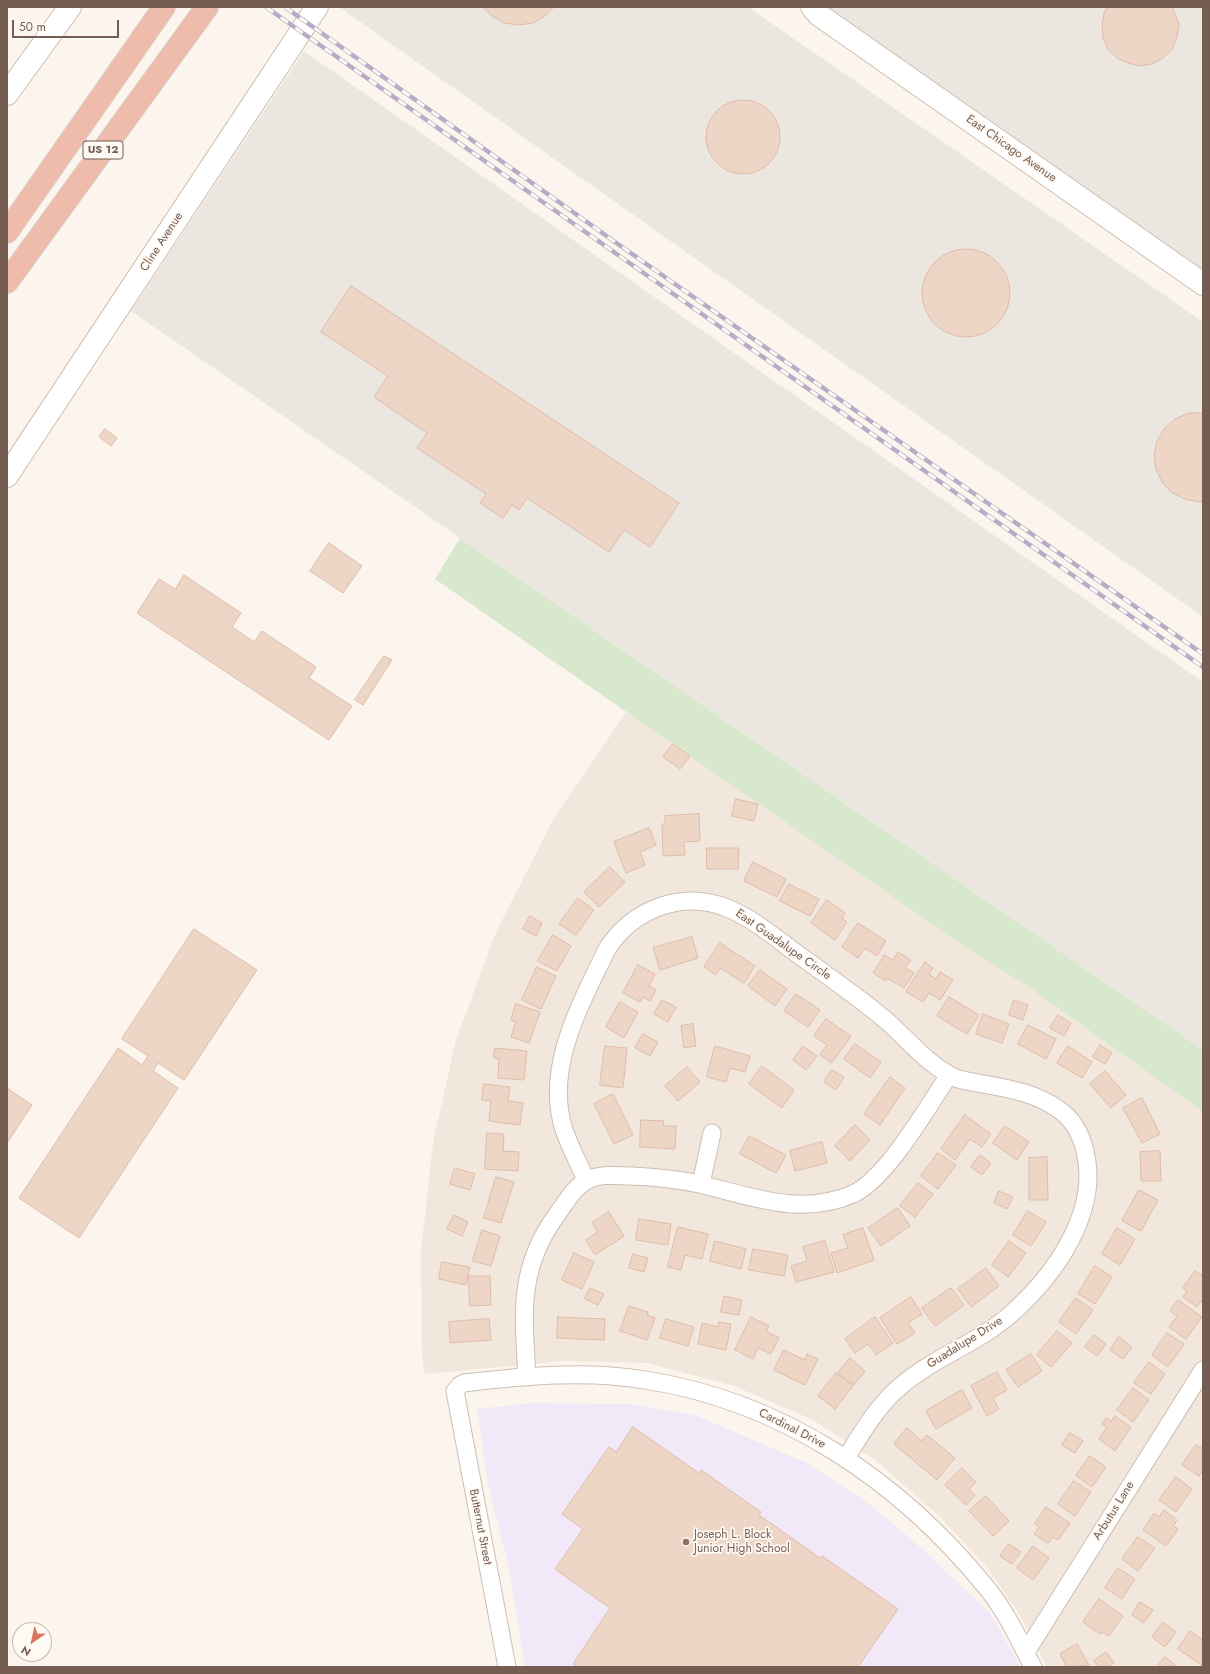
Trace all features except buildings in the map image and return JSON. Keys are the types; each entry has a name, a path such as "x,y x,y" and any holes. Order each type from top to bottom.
{"highway":[{"name":"US 12","path":"10,279 207,7"},
{"name":"US 12","path":"52,167 164,8"},
{"path":"7,216 52,167"},
{"path":"7,232 52,167"}],"main road":[{"path":"7,94 70,7"},
{"name":"Cline Avenue","path":"7,476 317,7"},
{"name":"East Chicago Avenue","path":"796,7 816,11 1203,284"}],"street":[{"name":"East Guadalupe Circle","path":"586,1180 564,1130 560,1110 560,1075 563,1055 570,1029 603,956 614,938 641,915 670,903 705,901 729,908 747,918 869,1007 906,1038 927,1059 949,1075"},
{"path":"527,1376 523,1315 529,1273 536,1252 553,1219 576,1189 586,1180 596,1176 663,1178 701,1184 764,1202 786,1204 806,1204 840,1198 854,1193 879,1174 926,1110 949,1075"},
{"name":"Guadalupe Drive","path":"846,1458 877,1412 898,1388 929,1365 988,1332 1011,1314 1029,1296 1050,1272 1065,1248 1085,1206 1087,1184 1086,1158 1083,1142 1076,1127 1068,1117 1048,1102 1030,1095 958,1079 949,1075"},
{"path":"701,1184 712,1133"},
{"name":"Arbutus Lane","path":"1026,1652 1203,1370"},
{"name":"Cardinal Drive","path":"457,1388 464,1383 527,1376 574,1374 644,1379 718,1396 789,1425 846,1458 873,1477 924,1520 955,1550 987,1587 1006,1616 1033,1667"},
{"name":"Butternut Street","path":"457,1388 455,1396 507,1667"}],"shaded area":[{"path":"339,7 748,7 1203,322 1203,617"},
{"path":"808,7 1203,7 1203,284"},
{"path":"304,51 1203,682 1203,1050 131,311"},
{"path":"627,711 968,949 1030,988 1203,1112 1203,1667 1047,1667 1022,1619 987,1567 938,1515 875,1460 813,1420 734,1386 647,1363 564,1361 425,1374 422,1357 421,1251 433,1143 456,1040 496,932 554,818"},
{"path":"530,1403 631,1404 695,1415 807,1463 871,1505 927,1553 990,1613 1021,1667 525,1667 509,1568 488,1484 477,1409"}],"green space":[{"path":"460,538 1203,1050 1203,1112 1030,988 968,949 435,579"}],"railway":[{"path":"266,7 1203,667"},
{"path":"285,7 615,242 1203,654"}],"place":[{"name":"Joseph L. Block Junior High School","path":"686,1542"}]}
